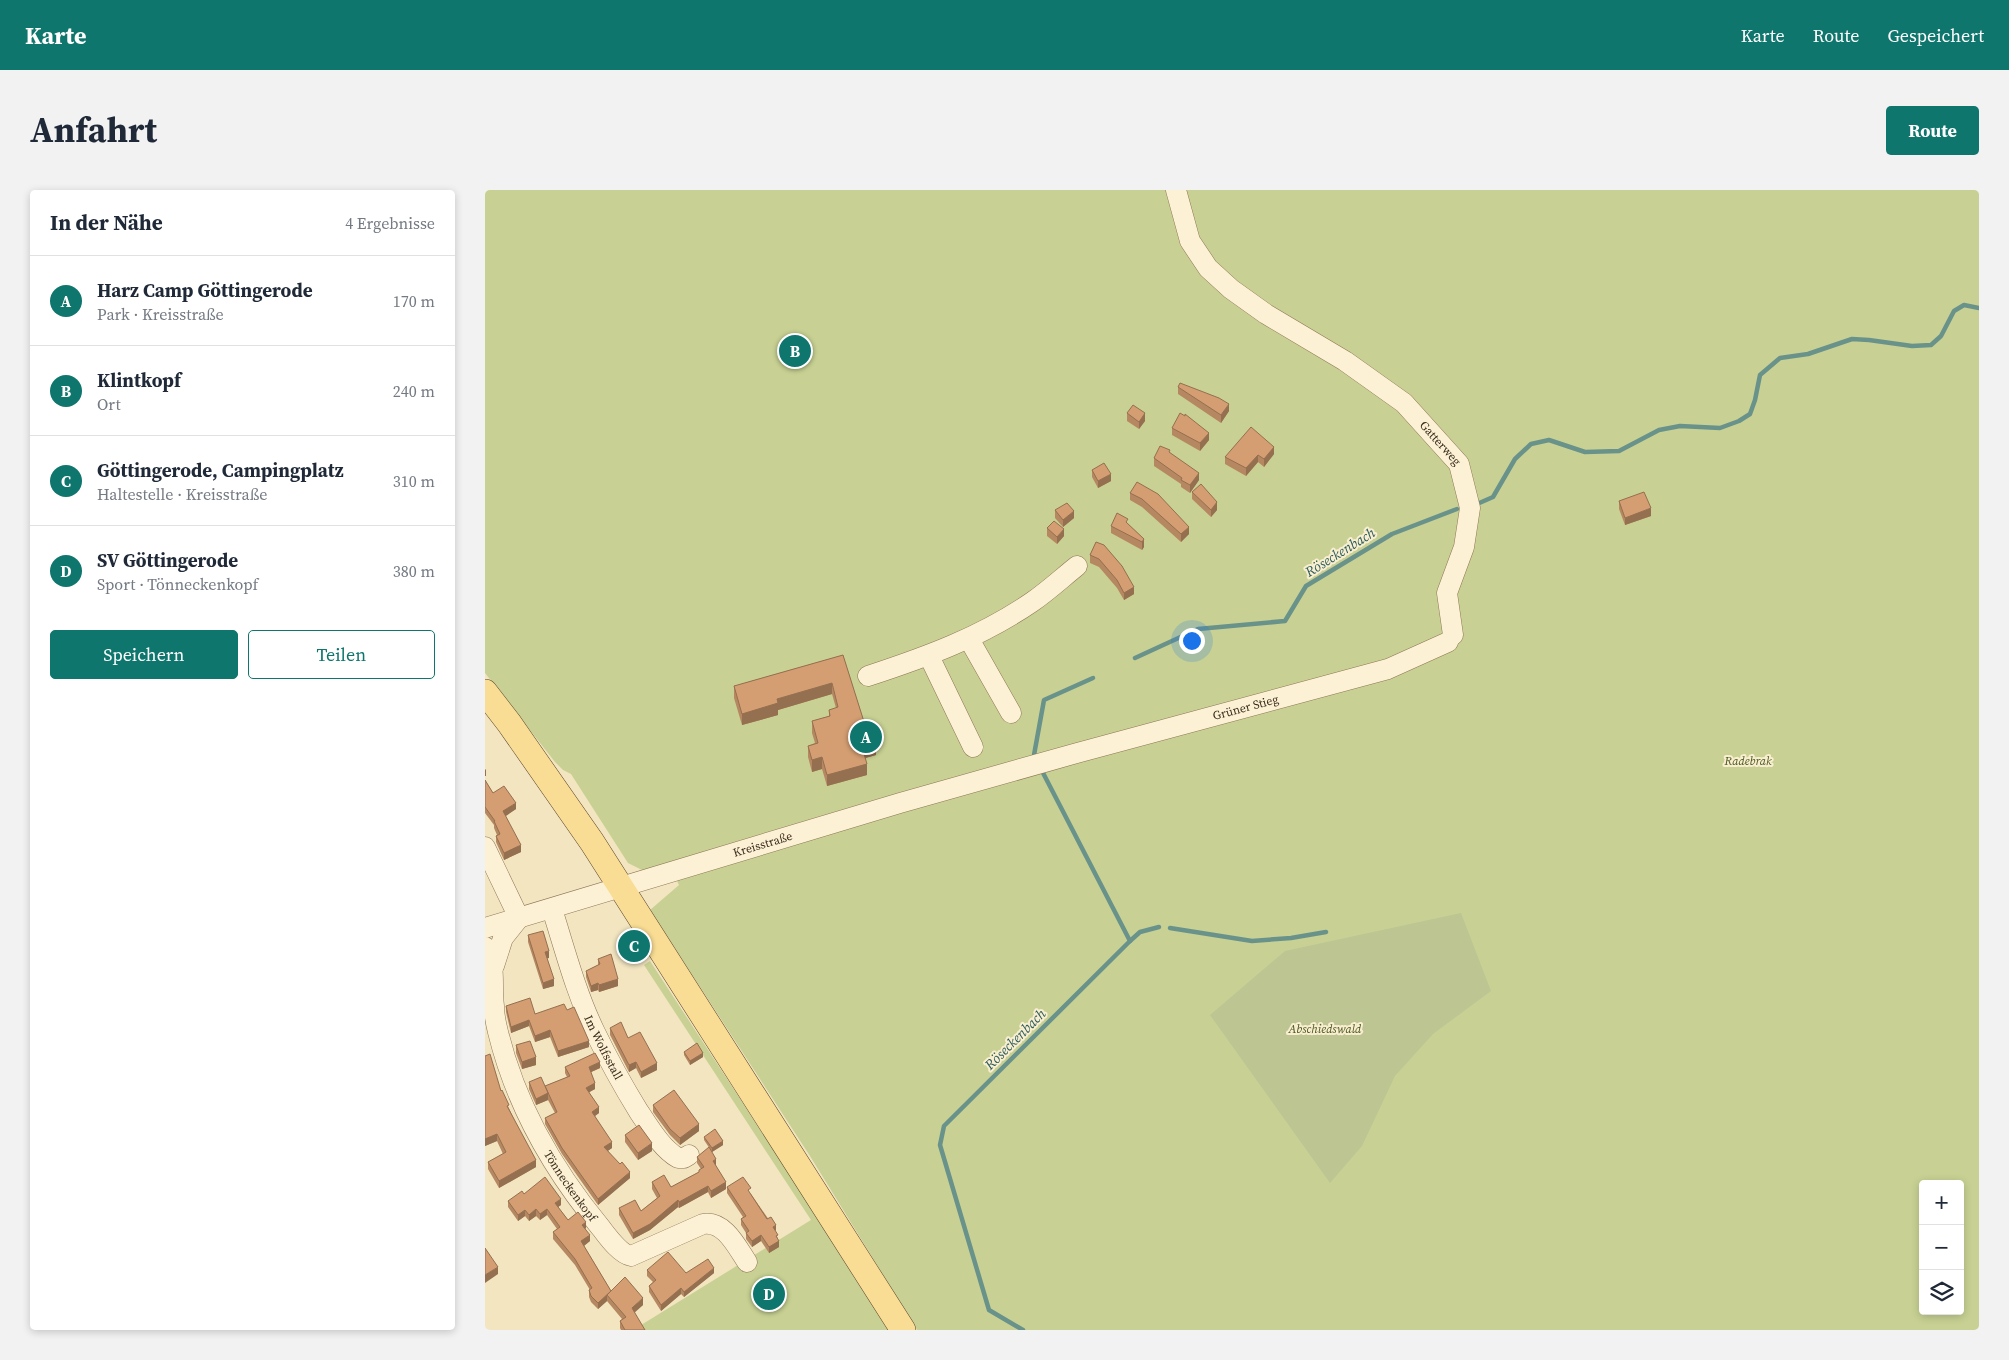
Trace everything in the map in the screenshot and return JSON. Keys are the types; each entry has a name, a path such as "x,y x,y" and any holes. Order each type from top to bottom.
{"main road":[{"path":"485,692 509,723 621,888 903,1330"}],"street":[{"name":"Gatterweg","path":"1175,190 1190,241 1208,268 1231,290 1266,314 1345,361 1404,404 1459,464 1469,508 1464,547 1447,593 1450,639"},
{"path":"868,676 929,656 969,639 1032,602 1077,566"},
{"path":"969,639 1011,713"},
{"name":"Grüner Stieg","path":"1041,763 1389,669 1450,639"},
{"path":"929,656 973,747"},
{"name":"Kreisstraße","path":"485,928 1041,763"},
{"path":"485,847 519,918"},
{"name":"Im Wolfsstall","path":"552,909 584,1006 594,1031 616,1073 663,1146 678,1158 684,1158 689,1155"},
{"name":"Tönneckenkopf","path":"519,918 503,938 494,966 493,1006 506,1061 526,1113 558,1171 606,1235 624,1253 631,1256 703,1224 713,1223 722,1228 747,1262"},
{"name":"Tönneckenkopf","path":"485,947 494,966"}],"green space":[{"name":"Radebrak","path":"485,190 1979,190 1979,1330 917,1330 810,1156 650,910 679,885 669,865 642,870 628,863 571,774 563,770 485,673"},
{"name":"Abschiedswald","path":"1461,913 1491,991 1433,1034 1395,1076 1362,1146 1330,1183 1210,1015 1285,951"},
{"path":"650,961 891,1330 633,1330 811,1220 644,965"}],"building":[{"path":"1180,383 1219,398 1229,404 1221,415 1178,387"},
{"path":"1133,405 1145,413 1139,422 1127,413"},
{"path":"1180,413 1185,416 1185,414 1209,433 1200,443 1172,428"},
{"path":"1251,427 1274,447 1264,459 1258,455 1246,468 1225,457"},
{"path":"1160,446 1170,450 1169,452 1199,473 1190,485 1154,458"},
{"path":"1104,463 1111,474 1098,481 1092,470"},
{"path":"1137,482 1158,494 1189,527 1181,534 1142,499 1130,493"},
{"path":"1201,484 1217,502 1211,510 1192,492"},
{"path":"1644,492 1651,508 1625,518 1619,501"},
{"path":"1067,503 1074,511 1063,520 1055,510"},
{"path":"1117,513 1128,519 1126,522 1144,539 1142,542 1111,526"},
{"path":"1054,521 1064,529 1057,537 1047,528"},
{"path":"1096,542 1104,545 1122,566 1134,587 1124,593 1117,580 1099,559 1090,555"},
{"path":"843,655 865,725 870,723 876,744 862,747 867,764 827,775 822,757 812,760 808,746 818,743 812,721 830,716 829,710 838,707 832,683 777,699 778,703 742,714 734,686"},
{"path":"485,780 493,793 504,786 516,803 503,811 521,845 504,853 496,836 500,834 495,821 485,807"},
{"path":"543,931 549,951 545,952 554,979 543,983 528,935"},
{"path":"611,954 618,979 591,986 586,971 600,964 598,959"},
{"path":"530,998 535,1014 564,1004 567,1010 574,1007 589,1041 558,1051 550,1030 535,1036 529,1020 511,1027 506,1006"},
{"path":"621,1022 628,1038 640,1032 657,1063 641,1072 636,1062 629,1065 610,1028"},
{"path":"530,1041 536,1057 522,1062 516,1045"},
{"path":"697,1043 703,1053 690,1061 684,1052"},
{"path":"595,1053 600,1062 589,1067 595,1083 586,1088 599,1107 592,1112 612,1142 604,1147 620,1164 622,1162 630,1172 598,1199 562,1148 545,1118 557,1112 545,1086 570,1076 565,1067"},
{"path":"490,1054 501,1091 509,1105 507,1106 536,1160 499,1181 488,1162 506,1152 497,1134 485,1139 485,1056"},
{"path":"541,1077 548,1093 536,1099 529,1082"},
{"path":"674,1090 699,1124 680,1138 670,1129 653,1105"},
{"path":"639,1125 652,1143 638,1153 625,1135"},
{"path":"715,1129 723,1141 712,1148 704,1137"},
{"path":"709,1147 716,1159 713,1161 726,1182 711,1191 708,1186 679,1202 678,1200 650,1224 633,1233 619,1208 635,1200 641,1211 660,1196 652,1182 664,1175 671,1187 699,1172 704,1167 697,1157"},
{"path":"545,1177 561,1199 555,1203 568,1220 578,1212 586,1222 582,1225 590,1235 581,1241 611,1291 598,1303 591,1296 589,1290 592,1288 575,1259 553,1232 560,1227 547,1209 540,1214 536,1209 529,1215 525,1210 518,1215 508,1201 522,1191 524,1194"},
{"path":"743,1177 751,1188 748,1190 767,1219 771,1217 776,1225 773,1227 779,1241 769,1247 761,1235 752,1241 746,1233 749,1231 741,1219 746,1216 727,1187"},
{"path":"485,1248 498,1267 485,1275"},
{"path":"668,1252 686,1273 708,1259 714,1268 684,1292 681,1288 661,1305 649,1286 656,1280 647,1270"},
{"path":"625,1277 643,1298 632,1308 645,1330 625,1330 620,1321 626,1317 607,1295"}],"waterway":[{"name":"Röseckenbach","path":"1477,504 1493,497 1515,459 1531,444 1549,440 1585,452 1619,451 1659,430 1680,426 1720,428 1739,421 1750,414 1760,375 1780,358 1808,354 1852,339 1912,346 1931,345 1941,336 1954,311 1964,305 1979,308"},
{"name":"Röseckenbach","path":"1135,658 1198,629 1285,621 1306,586 1392,534 1457,509"},
{"name":"Röseckenbach","path":"1034,755 1044,700 1093,678"},
{"name":"Röseckenbach","path":"1023,1330 989,1310 940,1145 944,1126 1130,941 1041,769"},
{"path":"1130,941 1140,932 1159,927"},
{"path":"1170,928 1252,941 1291,938 1326,932"}],"place":[{"name":"Klintkopf","path":"795,351"},
{"name":"Harz Camp Göttingerode","path":"866,737"},
{"name":"Göttingerode, Campingplatz","path":"634,946"},
{"name":"SV Göttingerode","path":"769,1294"}]}
